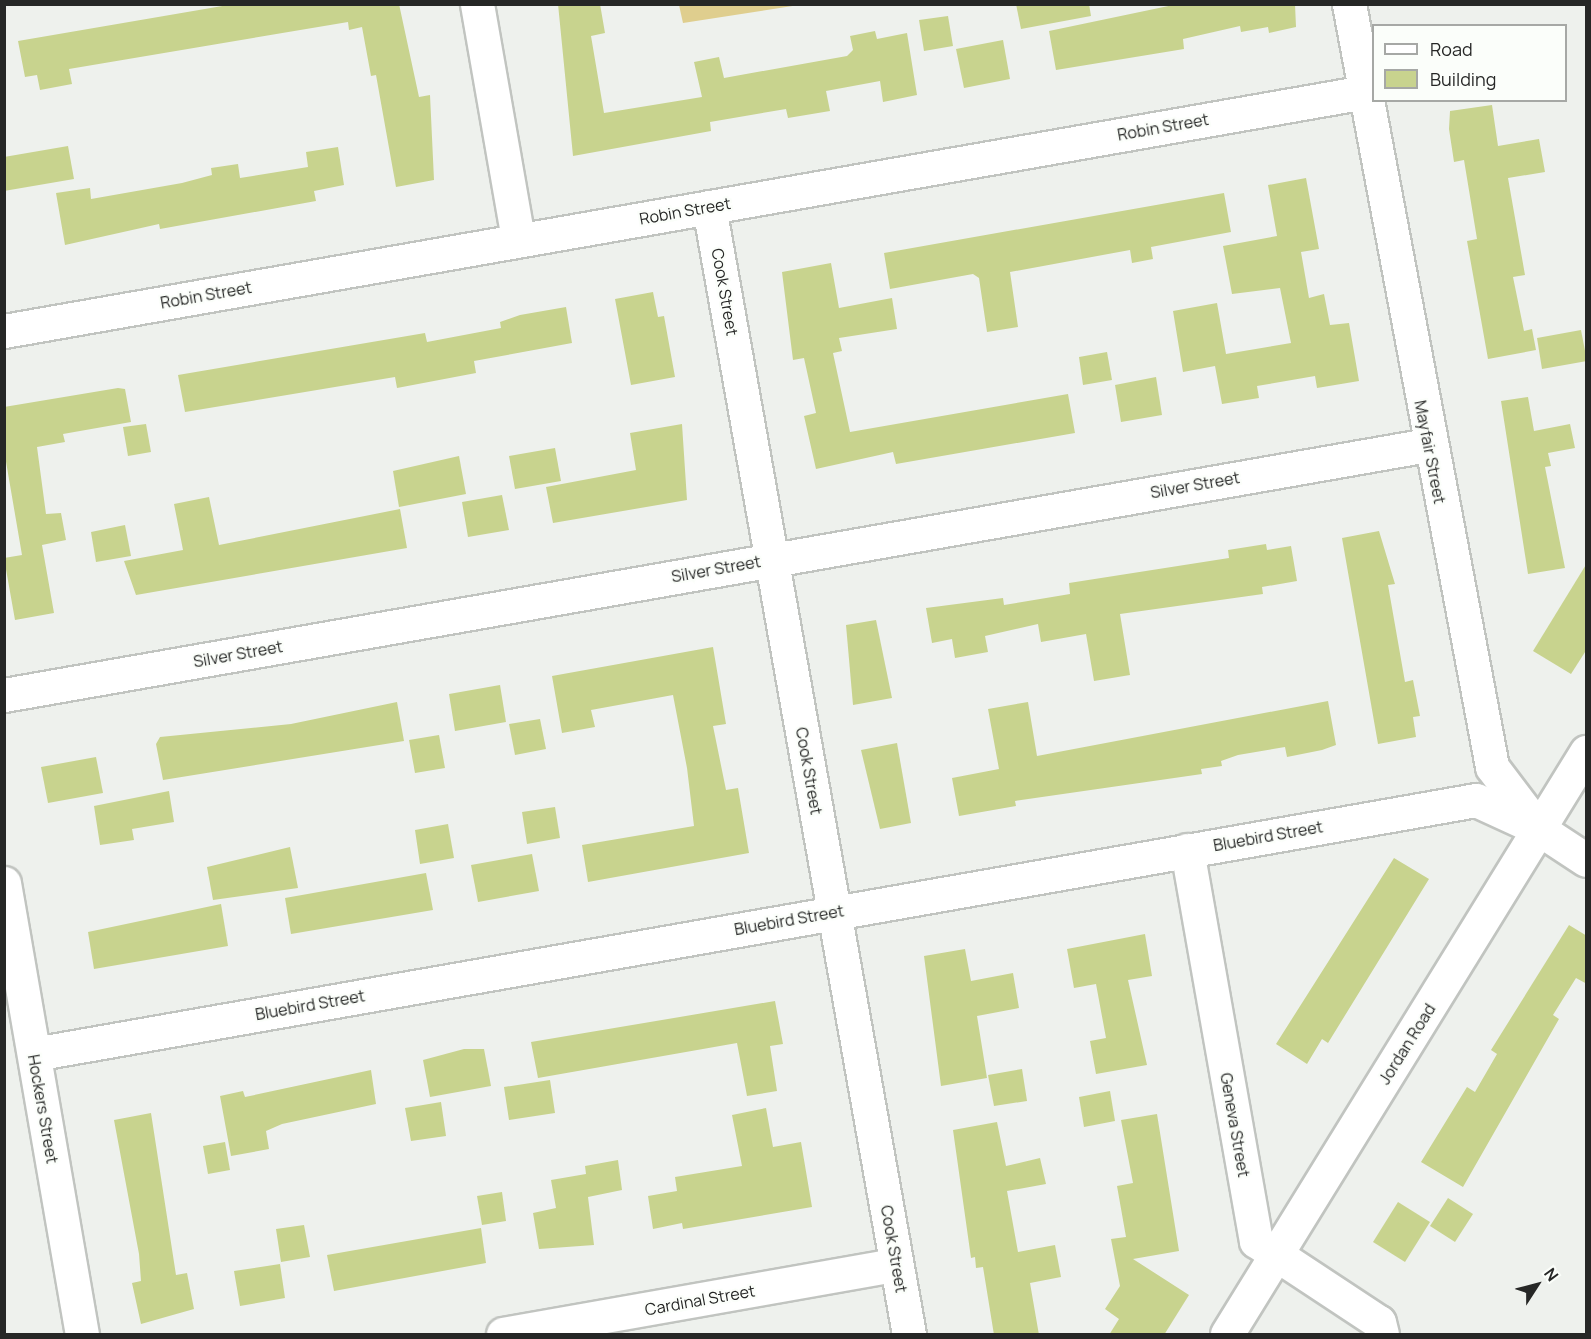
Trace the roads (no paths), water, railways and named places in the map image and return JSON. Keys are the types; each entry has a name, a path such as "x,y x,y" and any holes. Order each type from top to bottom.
{"street":[{"path":"477,4 518,240"},
{"name":"Mayfair Street","path":"1349,4 1428,445 1492,767 1539,829 1587,860"},
{"name":"Robin Street","path":"4,331 1365,92"},
{"name":"Cook Street","path":"709,207 909,1335"},
{"name":"Silver Street","path":"4,695 1428,445"},
{"name":"Jordan Road","path":"1227,1335 1587,752"},
{"name":"Bluebird Street","path":"34,1054 1476,800 1539,829"},
{"name":"Geneva Street","path":"1187,850 1256,1241 1276,1258 1379,1322 1382,1335"},
{"name":"Hockers Street","path":"4,883 82,1335"},
{"name":"Cardinal Street","path":"503,1335 896,1265"}]}
